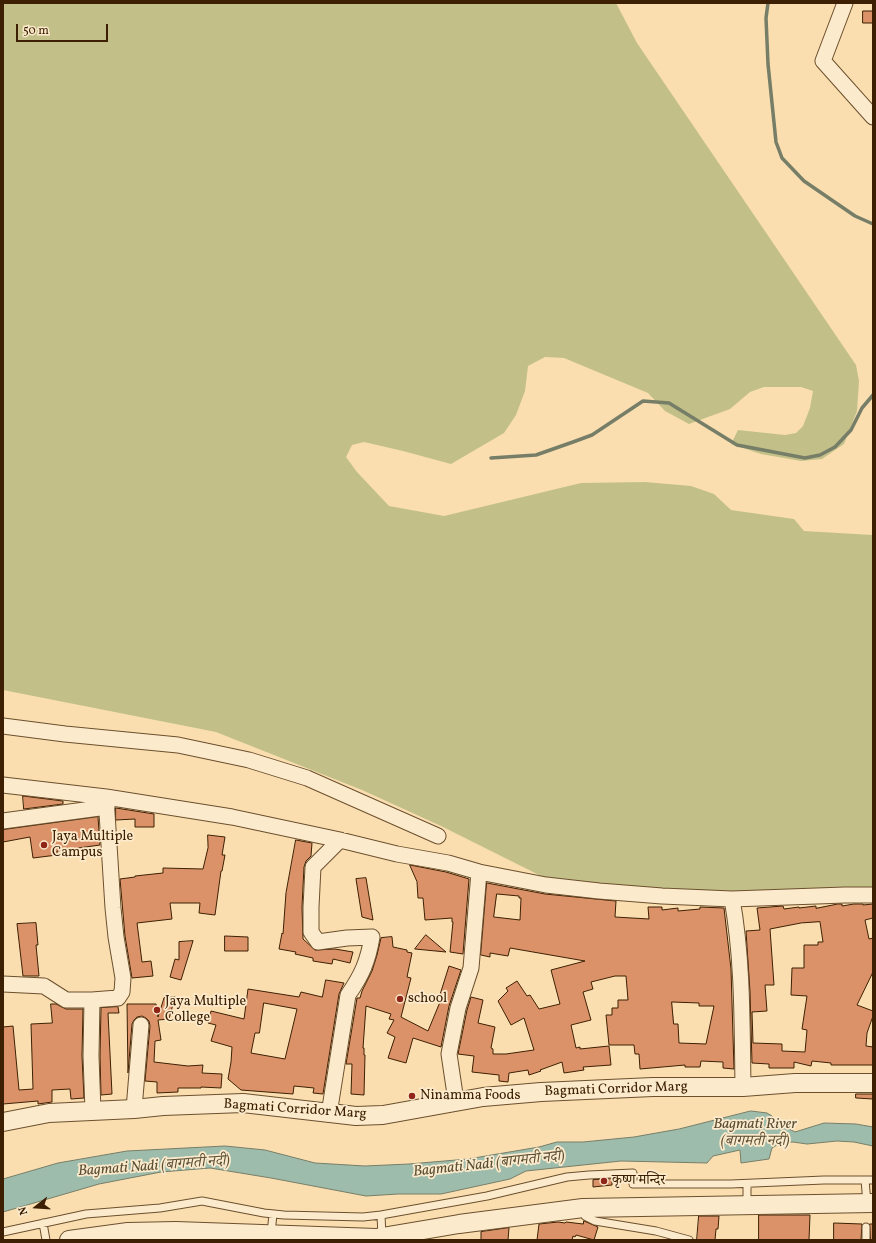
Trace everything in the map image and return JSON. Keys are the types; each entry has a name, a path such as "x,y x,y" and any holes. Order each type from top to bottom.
{"street":[{"path":"845,3 823,61 873,117"},
{"path":"3,726 65,734 178,745 249,760 308,778 438,836"},
{"path":"3,785 106,802 232,817 397,854 448,863 479,872 546,885 662,896 732,899 873,895"},
{"path":"3,821 106,802"},
{"path":"3,984 44,986 66,1000 118,998 122,992 123,978 116,937 106,802"},
{"path":"329,1114 348,995 357,983 369,957 372,937 347,938 318,942 311,932 313,867 340,840"},
{"path":"456,1101 448,1054 458,1008 472,968 479,872"},
{"path":"732,899 736,920 742,1000 743,1087"},
{"path":"92,1000 91,1056 93,1111"},
{"path":"134,1109 141,1025"},
{"name":"Bagmati Corridor Marg","path":"3,1122 49,1113 243,1103 329,1114 356,1116 383,1115 483,1097 557,1091 653,1087 743,1087 795,1083 873,1083"},
{"path":"69,1240 128,1232 176,1231 378,1238 459,1224 583,1208 870,1203"}],"lane":[{"path":"3,1232 86,1214 160,1208 202,1201 274,1214 364,1217 487,1196 568,1177 633,1173 632,1184 747,1184 824,1180 869,1180 870,1203"},
{"path":"747,1184 747,1205"},
{"path":"583,1208 585,1216 595,1221 656,1231 689,1240"},
{"path":"271,1234 274,1214"},
{"path":"378,1238 381,1215"},
{"path":"43,1223 46,1240"},
{"path":"866,1227 866,1240"}],"shaded area":[{"path":"3,3 616,3 637,43 856,365 859,381 857,411 844,444 822,459 801,461 761,454 731,444 738,430 785,435 796,433 803,426 810,408 813,391 801,387 764,387 750,392 730,409 689,424 665,411 648,393 564,358 545,357 528,366 525,391 516,415 504,433 451,464 364,442 352,445 346,457 357,472 389,506 444,516 581,483 645,482 691,486 714,494 731,510 794,519 804,531 873,535 873,888 732,896 547,879 441,826 362,790 216,732 3,690"}],"water":[{"name":"Bagmati River (बागमती नदी)","path":"751,1111 767,1113 780,1124 795,1132 824,1123 856,1124 873,1127 873,1146 854,1142 837,1141 807,1144 793,1142 780,1143 772,1148 769,1159 741,1163 740,1150 713,1156 707,1163 621,1161 526,1171 510,1179 441,1194 366,1196 210,1168 161,1172 99,1184 3,1212 3,1179 58,1163 127,1151 225,1146 265,1150 315,1163 365,1166 409,1164 468,1159 539,1147 557,1142 583,1142 634,1137 679,1129"}],"building":[{"path":"863,11 873,11 873,23 863,23"},
{"path":"23,796 63,801 63,804 24,809"},
{"path":"116,808 154,814 154,827 135,827 135,819 116,820"},
{"path":"98,817 100,845 57,851 57,855 33,858 30,837 3,842 3,830"},
{"path":"208,835 225,837 222,855 225,855 221,871 215,915 199,913 200,903 170,903 172,919 137,923 142,962 151,961 153,976 132,978 125,936 120,879 163,873 163,868 203,869 208,848"},
{"path":"296,840 312,843 311,856 306,861 304,867 302,907 303,939 315,950 335,949 353,952 350,963 333,959 332,964 313,961 313,958 295,954 296,952 279,949 282,933 283,934 286,893"},
{"path":"410,865 446,872 469,879 463,954 450,952 453,922 452,918 425,920 423,898 418,898 417,882"},
{"path":"366,878 373,920 362,917 356,879"},
{"path":"487,883 545,894 616,901 615,917 649,919 648,907 662,907 662,910 678,908 678,911 700,909 700,907 724,908 731,969 734,1069 723,1068 723,1062 701,1061 700,1067 685,1067 685,1065 640,1069 639,1054 635,1054 634,1045 609,1045 606,1015 612,1015 612,1008 618,1008 618,1000 628,1000 626,976 615,976 591,982 593,989 583,992 591,1020 571,1025 576,1048 580,1047 580,1049 609,1046 611,1065 583,1067 584,1070 564,1073 562,1062 529,1075 528,1070 509,1073 508,1082 499,1081 499,1075 472,1072 474,1056 458,1054 471,997 483,1000 478,1023 495,1027 491,1048 493,1049 493,1054 506,1054 534,1050 524,1018 511,1025 498,1001 508,991 506,988 517,981 527,996 530,995 539,1009 560,1004 551,970 585,961 510,948 508,956 490,953 490,957 481,955","holes":["497,894 519,896 519,898 521,898 520,920 494,917","672,1002 699,1003 699,1006 714,1006 706,1044 679,1043 678,1024 674,1024"]},
{"path":"838,904 842,904 842,906 854,904 873,904 873,918 865,920 869,939 873,938 873,972 857,1005 873,1011 873,1016 867,1033 866,1046 873,1047 873,1065 831,1065 831,1063 812,1061 811,1066 794,1062 794,1068 769,1068 769,1064 752,1063 750,992 746,931 760,930 757,908 783,906 784,909 816,906 816,908","holes":["820,922 823,942 818,942 818,945 804,945 804,968 792,968 791,995 807,996 802,1029 807,1030 805,1052 782,1051 782,1044 753,1043 752,1012 767,1011 765,985 774,985 770,929 801,923"]},
{"path":"36,923 38,945 36,945 39,976 23,976 17,924"},
{"path":"426,935 446,952 415,949"},
{"path":"225,936 248,937 248,951 225,951"},
{"path":"392,937 393,947 407,950 407,952 412,953 407,977 411,978 401,1017 428,1031 440,1002 438,1001 449,966 461,970 449,1006 441,1047 413,1038 406,1063 388,1058 395,1037 387,1033 394,1020 389,1019 391,1014 366,1006 363,1048 365,1055 364,1095 351,1094 352,1064 346,1064 357,998 360,998 372,971 381,938"},
{"path":"193,941 181,980 170,977 175,959 179,960 179,942"},
{"path":"326,980 344,983 339,994 323,1094 313,1093 314,1088 294,1086 293,1094 241,1090 228,1079 232,1047 211,1041 216,1025 208,1023 211,1011 244,1019 248,989 299,997 301,992 322,997","holes":["264,1003 297,1009 285,1059 251,1053 255,1033 259,1033"]},
{"path":"175,997 169,1019 158,1020 161,1040 155,1041 154,1062 188,1066 203,1065 202,1073 222,1074 221,1088 178,1088 178,1092 157,1093 157,1082 145,1081 150,1026 149,1021 142,1016 137,1017 132,1024 128,1073 127,1004 156,1004 158,1017 164,998"},
{"path":"51,1004 56,1004 66,1009 83,1009 82,1056 84,1098 71,1099 70,1089 52,1090 52,1102 38,1104 38,1101 3,1104 3,1027 13,1026 19,1090 33,1089 31,1024 52,1023"},
{"path":"118,1007 119,1013 108,1013 112,1094 101,1095 101,1008"},
{"path":"856,1094 873,1094 873,1099 856,1098"},
{"path":"612,1179 612,1185 593,1187 593,1180"},
{"path":"759,1215 810,1215 809,1240 759,1240"},
{"path":"699,1216 719,1216 715,1240 697,1240"},
{"path":"584,1221 598,1227 594,1240 576,1235 575,1237 573,1236 572,1240 537,1240 539,1224 566,1222 583,1224"},
{"path":"834,1223 862,1224 861,1240 834,1240"},
{"path":"870,1224 873,1224 873,1240 871,1240"},
{"path":"509,1228 508,1240 481,1240 481,1232"}],"waterway":[{"path":"768,3 766,18 768,64 776,142 782,158 804,181 855,216 873,224"},
{"path":"491,458 536,455 592,435 643,401 669,403 737,445 805,458 820,455 835,447 851,430 862,408 873,395"}],"place":[{"name":"Jaya Multiple Campus","path":"44,845"},
{"name":"school","path":"400,999"},
{"name":"Jaya Multiple College","path":"157,1010"},
{"name":"Ninamma Foods","path":"412,1096"},
{"name":"कृष्ण मन्दिर","path":"604,1181"}],"water label":[{"name":"Bagmati Nadi (बागमती नदी)","path":"489,1165"},
{"name":"Bagmati Nadi (बागमती नदी)","path":"154,1167"}]}
